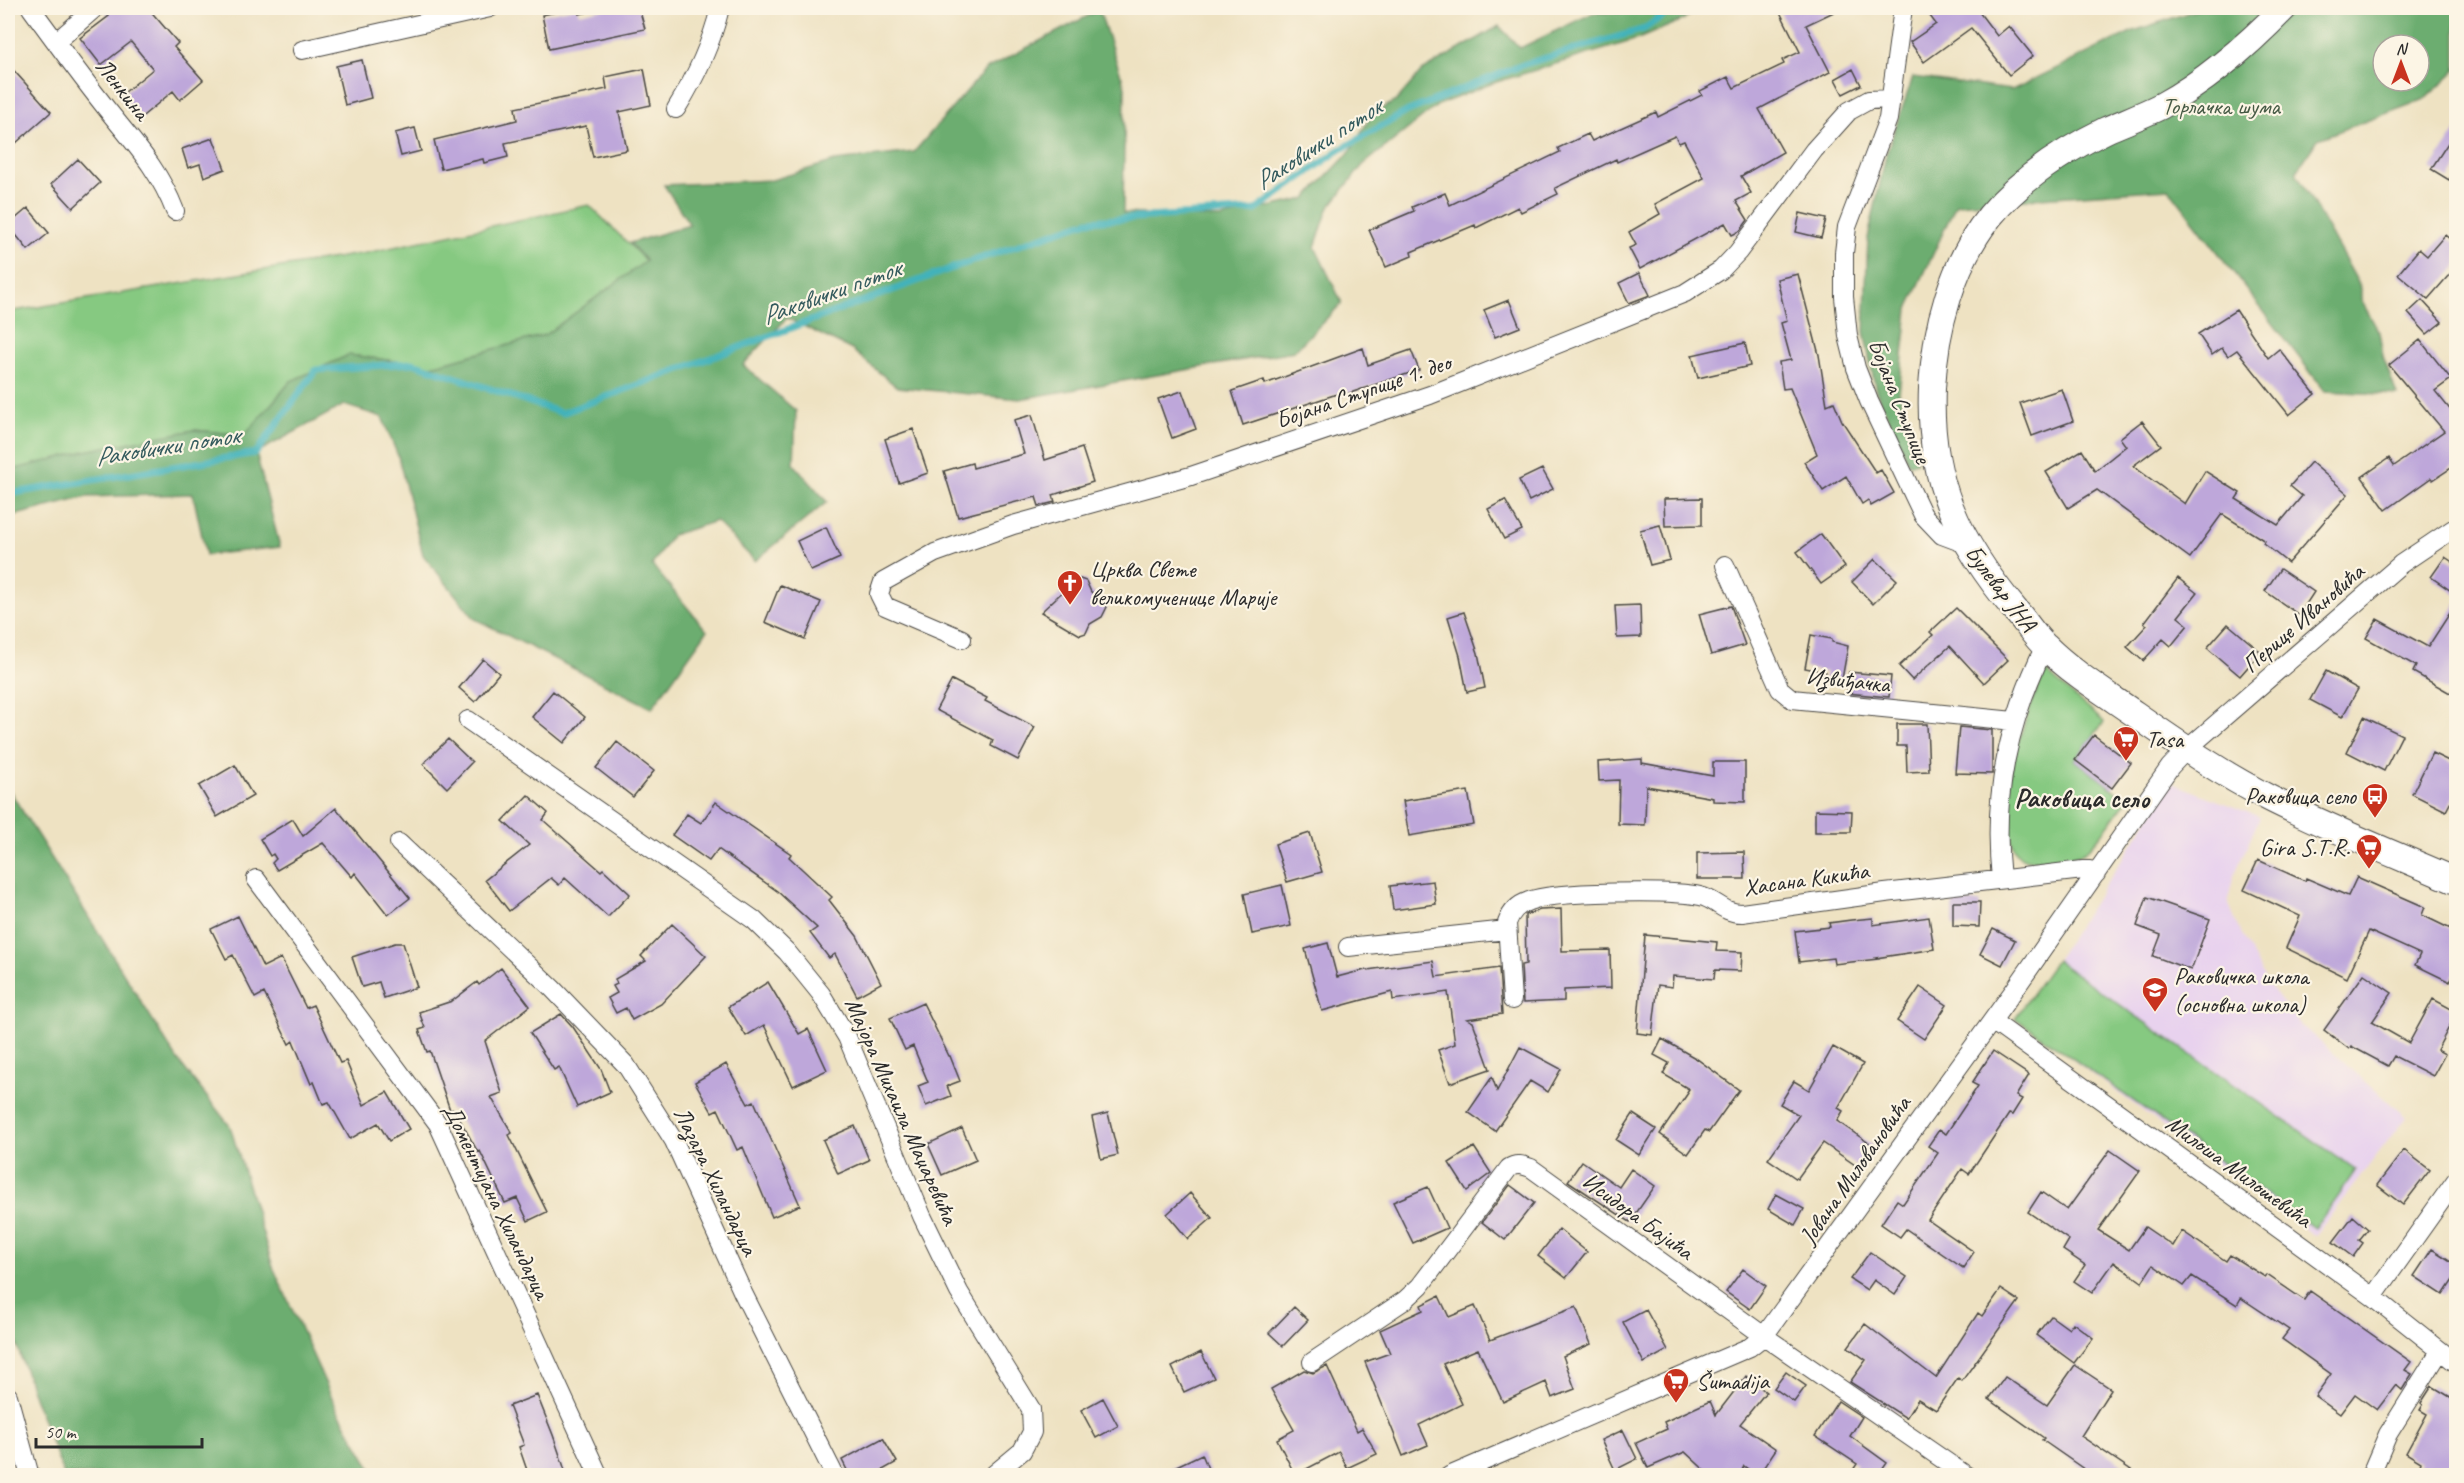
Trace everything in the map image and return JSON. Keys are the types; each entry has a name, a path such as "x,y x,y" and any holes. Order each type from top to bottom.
{"main road":[{"name":"Булевар ЈНА","path":"2284,8 2256,37 2192,87 2160,107 2105,131 2060,156 2025,181 1992,214 1971,242 1954,279 1933,365 1931,418 1939,474 1946,498 1965,540 1992,582 2045,646 2081,676 2186,750 2269,798 2457,881"}],"street":[{"name":"Ленкина","path":"31,8 152,164 176,210"},
{"path":"56,42 95,8"},
{"path":"302,50 490,8"},
{"path":"676,109 702,63 720,8"},
{"name":"Бојана Ступице","path":"1903,8 1890,99 1882,136 1846,227 1844,264 1848,336 1856,368 1869,401 1923,515 1942,536 1958,541 1965,540"},
{"name":"Бојана Ступице 1. део","path":"962,639 885,606 879,594 883,582 946,549 1013,525 1191,476 1430,395 1685,293 1721,270 1738,252 1814,150 1849,111 1869,100 1890,99"},
{"name":"Перице Ивановића","path":"2186,750 2401,564 2457,527"},
{"name":"Извиђачка","path":"1725,565 1780,688 1792,699 2014,721"},
{"path":"2001,879 1998,846 2000,786 2014,721 2026,686 2045,646"},
{"name":"Мајора Михаила Маџаревића","path":"468,720 754,920 788,952 822,994 847,1037 922,1216 959,1292 1031,1409 1032,1432 1022,1451 992,1476"},
{"name":"Јована Миловановића","path":"1449,1476 1750,1347 1764,1336 1992,1021 2170,767 2186,750"},
{"name":"Лазара Хиландарца","path":"399,843 552,988 626,1065 674,1141 743,1293 835,1476"},
{"name":"Хасана Кикића","path":"1507,930 1511,913 1530,900 1585,893 1696,895 1703,896 1728,911 1742,913 2001,879 2083,870 2090,870 2096,874"},
{"name":"Доментијана Хиландарца","path":"256,879 438,1124 599,1476"},
{"path":"1348,947 1507,930 1512,1000"},
{"name":"Милоша Милошевића","path":"1992,1021 2373,1297 2457,1363"},
{"name":"Исидора Бајића","path":"1312,1362 1405,1300 1420,1286 1509,1168 1518,1164 1531,1168 1764,1336 1967,1476"},
{"path":"2373,1297 2457,1180"},
{"path":"2370,1476 2388,1434 2440,1351"},
{"path":"8,1396 30,1476"}],"shaded area":[{"name":"Раковичка школа (основна школа)","path":"2172,783 2260,817 2233,878 2228,900 2235,921 2266,981 2301,1025 2406,1117 2315,1236 2015,1018 2056,960"}],"green space":[{"path":"1649,8 1699,8 1683,20 1638,39 1493,83 1438,105 1363,165 1328,209 1315,247 1342,303 1294,351 1020,399 897,387 852,350 787,318 743,365 796,411 794,464 827,502 755,561 716,521 672,535 652,565 707,631 652,708 475,619 423,555 398,456 382,417 344,405 256,453 280,547 206,555 193,494 87,497 8,517 8,471 85,451 194,430 245,435 291,381 349,355 432,366 545,335 646,261 630,243 690,225 664,185 772,180 835,161 914,152 986,69 1099,10 1125,87 1123,213 1220,218 1305,199 1350,152 1372,114 1396,101 1422,71 1499,26 1520,48 1593,13 1641,12"},
{"name":"Торлачка шума","path":"2202,8 2456,8 2456,70 2425,99 2318,139 2296,172 2361,288 2361,300 2379,332 2383,356 2397,395 2325,391 2169,189 1956,204 1908,309 1899,393 1917,462 1909,464 1876,391 1864,332 1868,238 1886,155 1913,77 2012,90 2131,32"},
{"path":"589,205 646,261 545,335 432,366 349,355 291,381 245,435 194,430 8,472 8,312 366,253"},
{"path":"2045,671 2104,722 2075,760 2127,800 2098,839 2083,853 2057,860 2032,861 2026,860 2016,852 2008,818 2008,796 2015,753"},
{"path":"8,788 177,1059 230,1126 273,1267 338,1411 375,1475 64,1475 34,1397 8,1318"},
{"path":"2056,960 2356,1170 2315,1228 2015,1018"}],"building":[{"path":"106,8 148,8 178,43 174,47 203,80 180,100 173,91 138,120 119,97 153,69 131,42 101,65 80,38 109,16"},
{"path":"578,8 579,14 607,8 639,8 645,29 549,49 542,15"},
{"path":"1778,8 1842,8 1806,25 1830,72 1759,109 1783,152 1741,176 1751,193 1736,201 1748,220 1740,231 1732,235 1725,223 1640,269 1629,248 1636,245 1629,232 1660,214 1655,204 1704,178 1684,141 1679,143 1675,136 1617,162 1616,159 1555,188 1558,194 1521,212 1518,207 1476,228 1475,225 1411,252 1412,256 1386,267 1369,230 1414,211 1412,207 1445,193 1450,205 1560,152 1558,148 1588,134 1592,141 1656,112 1658,117 1702,95 1700,91 1728,77 1734,88 1784,64 1782,60 1800,52"},
{"path":"1924,8 1976,8 1997,36 2009,26 2033,56 2009,75 1971,28 1924,62 1910,42 1936,24"},
{"path":"362,60 371,98 345,105 336,66"},
{"path":"8,64 51,112 16,143 8,133"},
{"path":"644,69 651,105 619,112 627,150 593,157 586,126 505,143 508,157 484,163 483,159 441,169 434,140 517,120 515,108 607,89 605,77"},
{"path":"1853,69 1861,85 1843,94 1835,79"},
{"path":"415,128 421,151 401,156 395,133"},
{"path":"2457,129 2457,168 2449,180 2431,169"},
{"path":"213,138 225,169 204,177 200,164 188,168 182,149"},
{"path":"78,159 100,183 73,208 51,184"},
{"path":"28,208 49,233 28,250 8,225"},
{"path":"1800,213 1826,219 1821,238 1796,232"},
{"path":"2445,235 2457,245 2457,266 2428,299 2398,274 2419,249 2427,256"},
{"path":"1639,273 1650,295 1629,303 1619,283"},
{"path":"1798,274 1819,355 1827,405 1834,402 1842,421 1876,473 1881,470 1894,493 1871,506 1868,500 1862,504 1846,476 1823,491 1804,462 1817,454 1790,388 1783,389 1779,362 1791,360 1781,323 1787,321 1777,279"},
{"path":"1509,300 1520,327 1495,337 1484,310"},
{"path":"2422,300 2442,322 2427,334 2408,313"},
{"path":"2236,310 2268,358 2279,349 2315,394 2289,415 2237,350 2228,356 2222,348 2212,355 2198,334"},
{"path":"2420,340 2451,379 2435,391 2457,418 2457,464 2433,480 2431,478 2386,510 2362,477 2389,458 2394,466 2444,431 2389,365"},
{"path":"1745,343 1750,366 1698,378 1692,355"},
{"path":"1363,348 1368,365 1411,350 1419,370 1243,425 1232,391 1264,380 1265,384"},
{"path":"2062,389 2073,421 2032,436 2020,403"},
{"path":"1182,391 1196,429 1172,438 1158,399"},
{"path":"1032,415 1045,460 1082,448 1093,482 1053,495 1055,502 1039,506 1036,497 958,517 944,471 972,463 973,468 1024,454 1014,420"},
{"path":"2142,421 2161,445 2133,466 2185,504 2205,471 2240,493 2236,499 2278,525 2302,496 2290,486 2311,462 2348,494 2288,563 2263,543 2265,541 2222,514 2190,558 2097,490 2068,508 2046,472 2082,450 2095,471 2126,446 2120,438"},
{"path":"913,429 928,473 899,483 885,439"},
{"path":"1542,469 1553,489 1529,501 1519,480"},
{"path":"1702,498 1702,525 1665,526 1664,499"},
{"path":"1505,500 1522,530 1504,539 1488,509"},
{"path":"1660,525 1670,560 1650,565 1640,530"},
{"path":"826,527 840,558 811,571 797,541"},
{"path":"1821,534 1845,567 1821,584 1797,552"},
{"path":"2445,557 2457,565 2457,595 2431,577"},
{"path":"1875,559 1897,580 1873,604 1852,582"},
{"path":"2280,569 2314,592 2299,615 2265,591"},
{"path":"2178,578 2197,593 2178,617 2188,625 2171,646 2163,639 2143,661 2127,647 2147,625 2144,623"},
{"name":"Црква Свете великомученице Марије","path":"1080,579 1086,581 1091,592 1104,599 1107,607 1102,617 1090,624 1086,633 1080,635 1041,612 1074,581"},
{"path":"780,585 821,602 805,639 765,622"},
{"path":"2457,602 2457,683 2450,693 2413,672 2416,666 2366,638 2377,619 2428,647"},
{"path":"1640,605 1641,637 1617,638 1615,606"},
{"path":"1731,606 1745,645 1711,655 1699,614"},
{"path":"1956,608 2008,660 1984,683 1950,646 1912,680 1899,666 1933,635 1930,632"},
{"path":"1464,612 1478,653 1485,688 1467,692 1460,656 1448,617"},
{"path":"2228,624 2261,652 2240,676 2207,648"},
{"path":"1811,635 1832,639 1832,642 1848,646 1841,685 1824,682 1826,672 1805,668"},
{"path":"483,659 499,673 475,702 459,688"},
{"path":"2326,671 2358,689 2342,717 2310,700"},
{"path":"1849,672 1891,676 1889,697 1847,693"},
{"path":"952,680 987,698 985,701 1035,727 1018,760 991,746 993,740 936,710"},
{"path":"553,691 585,717 564,743 532,717"},
{"path":"2364,717 2402,735 2384,771 2347,752"},
{"path":"1897,724 1927,724 1929,771 1907,772 1906,746 1897,746"},
{"path":"1959,727 1992,730 1992,774 1955,773"},
{"path":"2094,735 2131,763 2112,788 2075,760"},
{"path":"448,739 472,762 447,788 423,764"},
{"path":"617,742 654,771 633,797 596,768"},
{"path":"2432,753 2457,765 2457,790 2446,811 2412,794"},
{"path":"1642,759 1642,763 1713,776 1713,762 1745,762 1745,802 1713,801 1713,798 1646,786 1645,825 1618,824 1619,780 1599,781 1598,762"},
{"path":"235,765 253,796 217,817 199,786"},
{"path":"1468,791 1474,825 1409,836 1403,801"},
{"path":"528,795 548,813 543,820 630,894 608,917 565,878 559,885 551,878 509,911 485,880 529,845 503,821"},
{"path":"716,802 791,854 789,857 832,897 829,900 857,936 881,983 857,996 835,954 829,958 810,933 817,928 777,891 718,849 709,861 672,835 687,814 701,823"},
{"path":"336,808 410,898 388,915 355,873 352,877 323,843 277,870 272,863 276,859 273,854 270,856 260,839 293,819 303,836"},
{"path":"1815,810 1852,811 1851,832 1815,832"},
{"path":"1310,833 1322,872 1287,882 1275,844"},
{"path":"1744,852 1745,879 1697,879 1697,853"},
{"path":"2258,860 2305,881 2306,878 2348,896 2357,877 2425,907 2422,915 2457,932 2457,969 2450,982 2415,965 2420,954 2369,931 2347,978 2286,948 2300,916 2244,890"},
{"path":"1433,881 1436,904 1393,910 1390,886"},
{"path":"1282,885 1291,926 1252,934 1244,894"},
{"path":"2147,897 2210,919 2191,970 2153,956 2161,935 2137,926"},
{"path":"1953,902 1980,902 1979,927 1953,926"},
{"path":"1561,909 1562,951 1610,950 1611,988 1564,990 1564,1001 1523,1003 1521,965 1526,964 1525,915 1540,910"},
{"path":"238,916 263,967 281,958 306,1008 313,1005 340,1063 346,1061 364,1105 387,1092 409,1129 389,1141 378,1123 350,1139 329,1102 323,1104 314,1082 311,1084 293,1041 289,1044 264,993 255,998 233,955 226,959 211,929"},
{"path":"1929,917 1934,949 1834,964 1833,958 1799,962 1795,931 1830,927 1829,923 1851,920 1873,918 1873,925"},
{"path":"672,924 706,956 661,1004 632,1020 626,1008 616,1013 608,998 617,993 613,986 617,984 615,979 646,961 641,956"},
{"path":"1993,929 2015,940 2002,965 1980,954"},
{"path":"1645,935 1717,942 1716,951 1742,952 1741,971 1715,970 1714,979 1673,976 1672,987 1658,985 1652,1035 1637,1033"},
{"path":"395,943 403,943 417,987 384,998 379,982 362,987 352,957"},
{"path":"1328,943 1337,977 1360,971 1433,961 1436,977 1499,968 1502,1014 1467,1019 1473,1022 1490,1069 1450,1083 1438,1050 1455,1044 1448,992 1393,1000 1392,992 1322,1011 1305,949"},
{"path":"501,968 530,1006 485,1041 502,1093 491,1097 512,1133 509,1135 547,1212 528,1221 517,1198 505,1203 480,1151 478,1152 454,1109 450,1110 430,1051 427,1052 419,1030 425,1028 419,1012 452,1001 477,982 479,985"},
{"path":"2364,974 2392,993 2372,1022 2409,1043 2433,999 2457,1012 2437,1050 2445,1054 2433,1076 2394,1056 2388,1066 2351,1046 2349,1049 2324,1030"},
{"path":"768,982 799,1034 808,1029 827,1070 793,1086 764,1025 746,1036 728,1007"},
{"path":"1920,987 1947,1005 1924,1039 1897,1021"},
{"path":"923,1003 960,1081 947,1086 951,1096 926,1106 918,1086 928,1082 913,1046 905,1050 890,1018"},
{"path":"561,1014 573,1027 601,1069 610,1092 577,1107 559,1067 554,1070 530,1033"},
{"path":"1662,1039 1697,1059 1739,1090 1709,1132 1705,1130 1688,1154 1660,1134 1689,1089 1663,1074 1669,1063 1654,1055"},
{"path":"1520,1047 1561,1069 1548,1092 1530,1081 1495,1131 1468,1112 1492,1077 1497,1091"},
{"path":"1833,1047 1863,1064 1838,1108 1843,1111 1837,1121 1876,1148 1861,1169 1823,1143 1797,1179 1768,1159 1799,1115 1780,1104 1794,1081 1809,1090"},
{"path":"1993,1051 2029,1075 2016,1096 2022,1099 2012,1115 2009,1114 1969,1174 1962,1169 1928,1220 1974,1252 1963,1268 1906,1229 1900,1237 1881,1224 1897,1200 1903,1204 1938,1153 1928,1146 1939,1130 1946,1134 1978,1086 1972,1083"},
{"path":"726,1064 748,1104 754,1101 800,1205 772,1217 743,1147 737,1150 718,1109 712,1112 695,1082"},
{"path":"1108,1113 1118,1155 1101,1159 1092,1117"},
{"path":"1633,1114 1656,1129 1639,1155 1616,1140"},
{"path":"855,1126 869,1160 838,1174 823,1140"},
{"path":"962,1128 976,1160 942,1175 928,1144"},
{"path":"1474,1147 1491,1173 1467,1191 1449,1163"},
{"path":"2110,1150 2140,1171 2098,1230 2129,1250 2145,1227 2173,1246 2182,1231 2226,1261 2230,1255 2265,1277 2267,1275 2304,1300 2310,1291 2411,1362 2405,1370 2412,1374 2402,1390 2396,1385 2377,1410 2355,1394 2340,1414 2315,1396 2331,1374 2282,1339 2289,1330 2241,1298 2237,1305 2192,1276 2184,1286 2153,1265 2142,1282 2114,1262 2092,1293 2074,1281 2085,1265 2063,1250 2069,1240 2028,1212 2041,1192 2067,1210"},
{"path":"2404,1150 2430,1170 2403,1205 2377,1185"},
{"path":"1582,1161 1619,1187 1631,1169 1655,1186 1630,1222 1568,1181"},
{"path":"1510,1185 1534,1203 1505,1240 1482,1222"},
{"path":"1428,1187 1447,1228 1413,1243 1393,1202"},
{"path":"1190,1193 1212,1218 1188,1239 1167,1214"},
{"path":"1776,1194 1804,1209 1795,1225 1768,1209"},
{"path":"2353,1216 2368,1229 2359,1240 2363,1243 2353,1257 2333,1242"},
{"path":"1559,1229 1587,1252 1566,1278 1538,1256"},
{"path":"2432,1249 2457,1265 2457,1274 2443,1295 2414,1276"},
{"path":"1870,1252 1907,1277 1895,1295 1874,1280 1867,1290 1850,1279"},
{"path":"1743,1269 1766,1286 1750,1309 1726,1292"},
{"path":"2001,1289 2019,1301 1962,1381 1958,1378 1936,1410 1918,1399 1906,1418 1850,1382 1866,1360 1848,1347 1865,1324 1936,1378 1978,1313 1982,1316"},
{"path":"1439,1296 1449,1317 1475,1306 1490,1340 1576,1307 1591,1344 1563,1356 1575,1389 1552,1398 1546,1382 1503,1402 1478,1349 1443,1364 1462,1404 1419,1425 1428,1445 1403,1456 1365,1362 1390,1353 1380,1330 1423,1310 1421,1305"},
{"path":"1294,1307 1308,1320 1283,1346 1269,1333"},
{"path":"1646,1310 1668,1350 1644,1363 1623,1322"},
{"path":"2051,1316 2069,1329 2073,1323 2093,1338 2074,1363 2036,1335"},
{"path":"1201,1352 1214,1378 1184,1392 1172,1367"},
{"path":"2075,1365 2111,1389 2081,1436 2140,1476 2094,1476 1989,1399 2005,1377 2047,1405"},
{"path":"1327,1366 1357,1431 1362,1428 1377,1454 1347,1468 1339,1452 1295,1475 1277,1439 1294,1430 1271,1389 1304,1370 1313,1373"},
{"path":"1786,1372 1806,1386 1794,1402 1774,1388"},
{"path":"1746,1376 1766,1392 1740,1424 1776,1449 1758,1476 1744,1466 1739,1476 1711,1476 1685,1452 1648,1468 1636,1443 1667,1429 1664,1422 1710,1401 1716,1415"},
{"path":"2432,1386 2457,1401 2457,1476 2417,1476 2421,1462 2406,1453 2427,1414 2420,1410 2423,1405 2421,1403"},
{"path":"537,1395 567,1476 529,1476 519,1447 524,1445 509,1406"},
{"path":"1103,1398 1118,1426 1096,1438 1081,1410"},
{"path":"1838,1401 1862,1417 1850,1436 1887,1463 1878,1476 1849,1476 1857,1464 1815,1436"},
{"path":"1623,1430 1637,1459 1615,1470 1601,1440"},
{"path":"883,1438 897,1462 872,1476 850,1476 842,1460"},
{"path":"1202,1454 1211,1476 1155,1476"}],"waterway":[{"name":"Раковички поток","path":"8,494 256,453 316,370 413,363 562,413 958,266 1088,221 1256,210 1338,151 1408,111 1525,64 1644,29 1674,8"}],"place":[{"name":"Црква Свете великомученице Марије","path":"1070,606"},
{"name":"Tasa","path":"2126,762"},
{"name":"Раковица село","path":"2375,819"},
{"name":"Gira S.T.R.","path":"2369,870"},
{"name":"Раковичка школа (основна школа)","path":"2155,1013"},
{"name":"Šumadija","path":"1676,1404"}],"district":[{"name":"Раковица село","path":"2082,798"}]}
